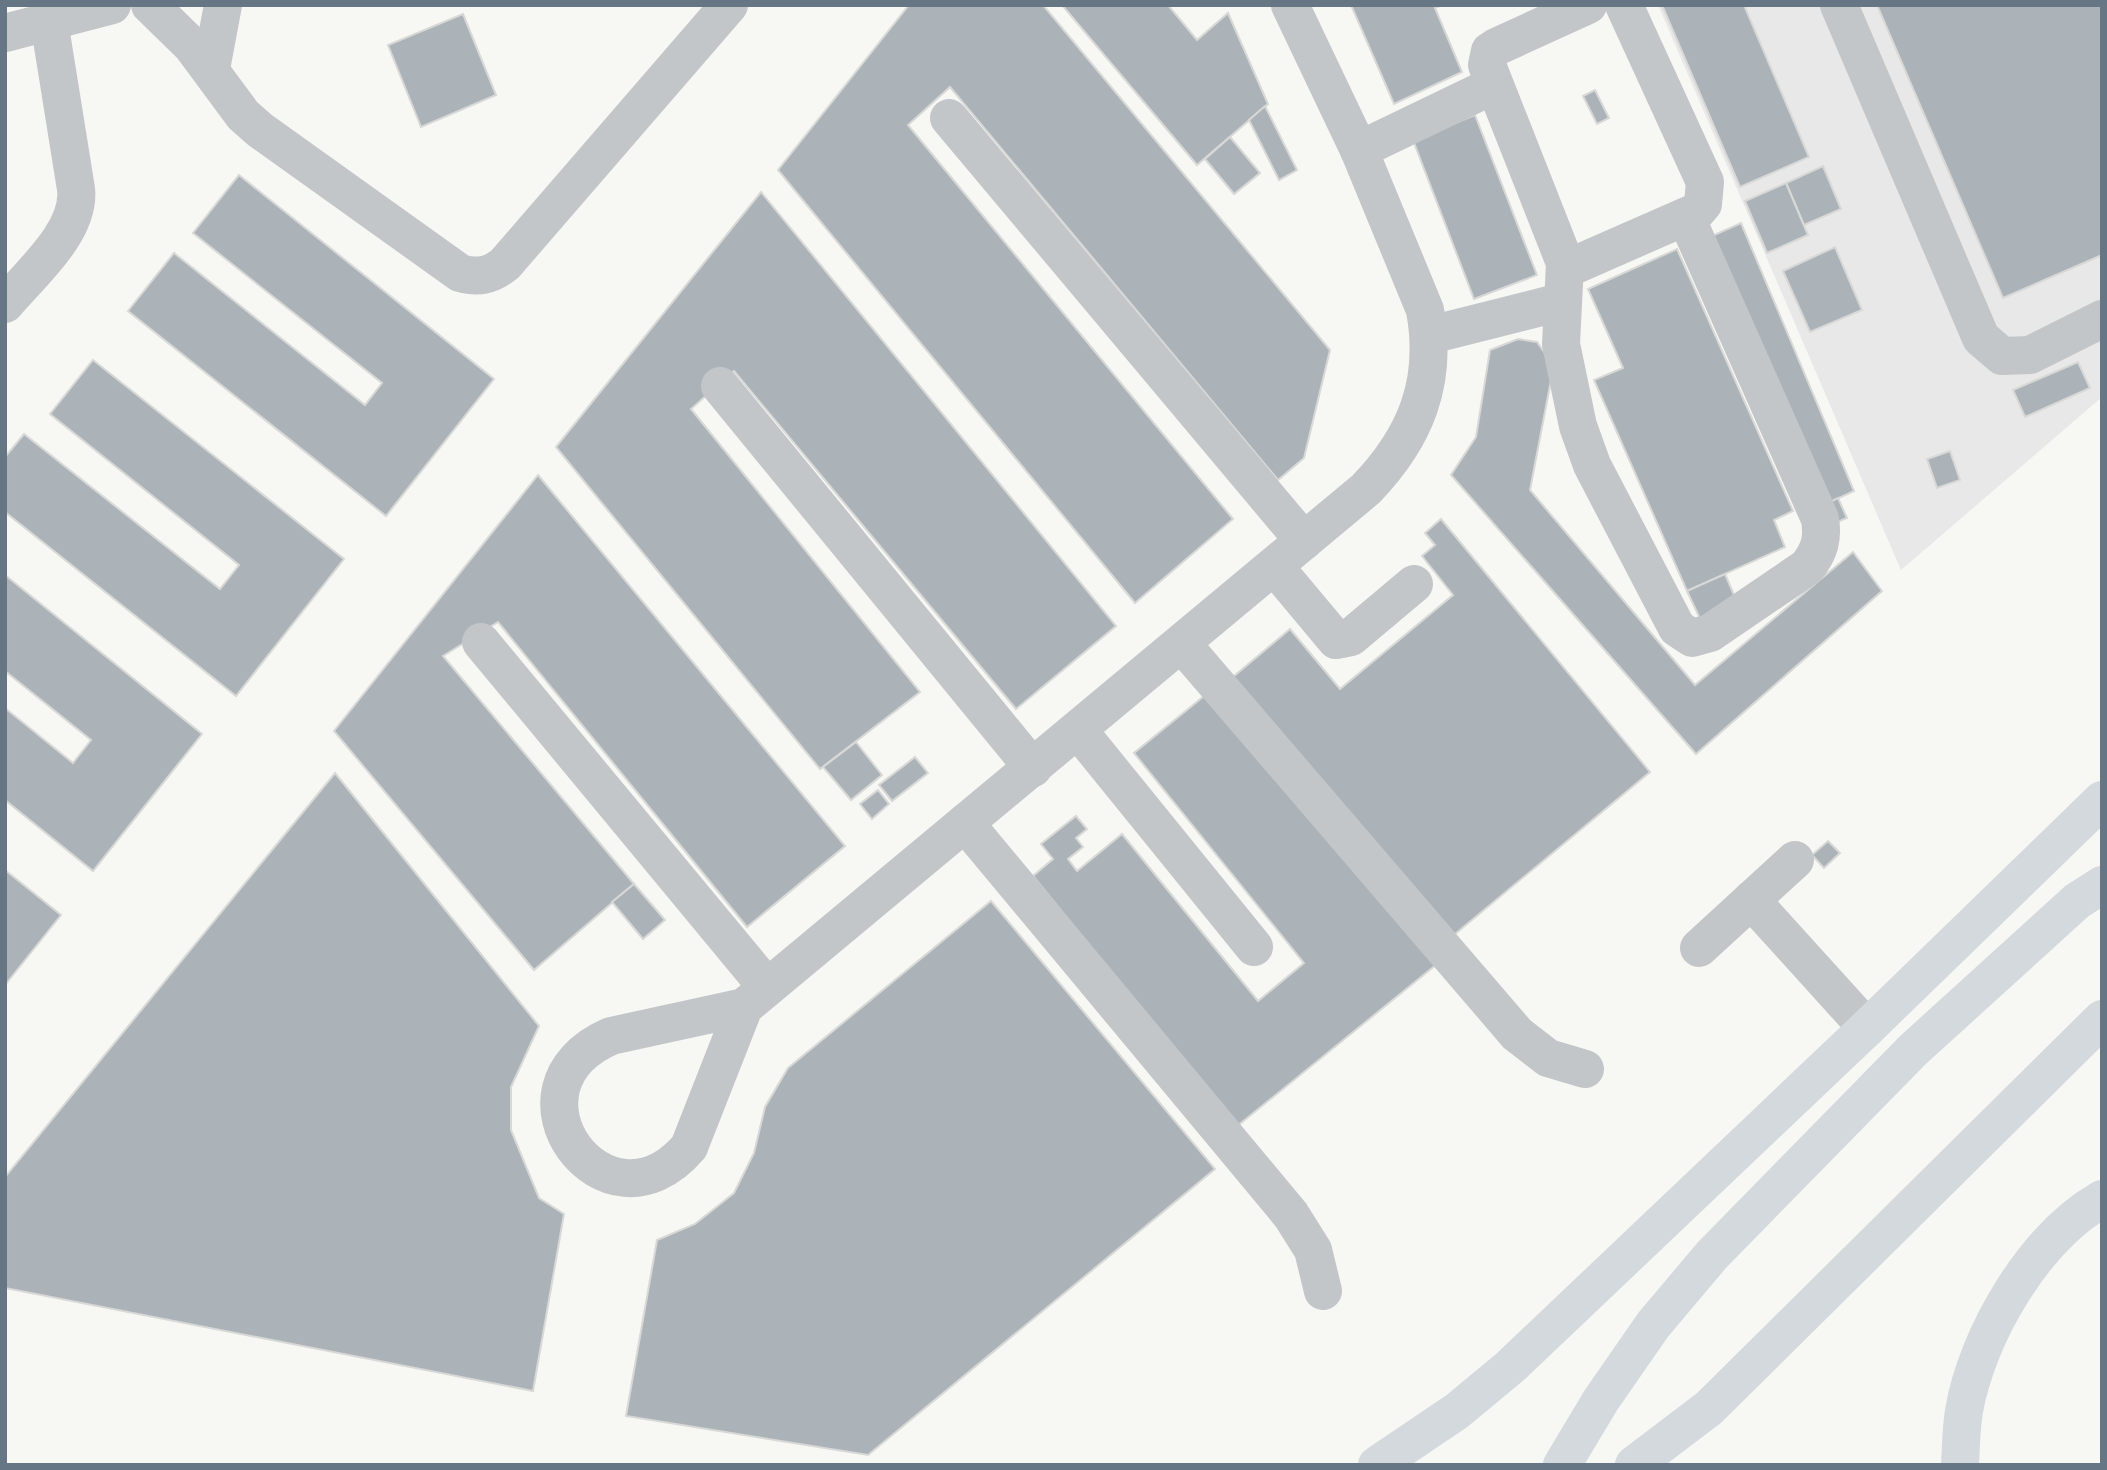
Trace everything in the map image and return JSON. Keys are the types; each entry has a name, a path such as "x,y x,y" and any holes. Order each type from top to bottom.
{"highway":[{"path":"1377,1465 1457,1411 1510,1367 1867,1028 2102,800"},
{"path":"1562,1465 1623,1368 1712,1255 1913,1050 2089,893 2102,873"},
{"path":"1634,1465 1709,1408 2102,1020"},
{"path":"1960,1465 1965,1410 1984,1344 2018,1283 2049,1242 2088,1207 2102,1199"}],"street":[{"path":"5,33 112,5"},
{"path":"150,5 211,69 243,114 260,130 460,273 484,276 505,264 729,5"},
{"path":"211,69 223,5"},
{"path":"756,997 689,1147 676,1161 661,1171 626,1178 592,1167 578,1155 561,1124 559,1106 568,1071 593,1044 611,1036 756,997 1366,489 1391,462 1409,433 1422,402 1429,369 1430,335 1425,310 1359,150 1290,5"},
{"path":"1430,335 1564,286 1686,217 1703,204 1705,182 1624,5"},
{"path":"1839,5 1981,338 2002,356 2030,355 2102,319"},
{"path":"1543,15 1490,51 1487,65 1564,286 1562,344 1567,385 1592,465 1677,628 1684,635 1702,638 1807,567 1816,557 1822,532 1820,519 1686,217"},
{"path":"5,304 68,229 76,209 76,189 68,157 49,22"},
{"path":"1359,150 1494,85"},
{"path":"948,118 1304,541"},
{"path":"720,386 1033,768"},
{"path":"1274,566 1332,637 1342,641 1351,637 1414,584"},
{"path":"481,642 756,997"},
{"path":"1181,644 1517,1034 1548,1058 1585,1069"},
{"path":"1078,730 1254,947"},
{"path":"965,823 1291,1215 1313,1250 1323,1291"},
{"path":"1699,948 1795,860"},
{"path":"1751,900 1867,1028"}],"shaded area":[{"path":"1658,5 2102,5 2102,397 1901,570"}],"building":[{"path":"909,5 1043,5 1330,350 1304,458 1278,480 950,87 908,125 1233,519 1135,603 778,170"},
{"path":"1062,5 1168,5 1197,40 1228,13 1268,104 1197,165"},
{"path":"1351,5 1442,5 1435,8 1462,72 1394,104"},
{"path":"1662,5 1744,5 1809,157 1740,187"},
{"path":"1877,5 2102,5 2102,255 2003,298"},
{"path":"463,14 496,95 421,127 388,45"},
{"path":"1595,90 1609,118 1597,124 1583,96"},
{"path":"1265,106 1297,170 1279,180 1249,120"},
{"path":"1475,115 1537,275 1474,299 1413,140"},
{"path":"1230,137 1260,173 1234,194 1205,159"},
{"path":"1823,166 1841,209 1804,225 1786,183"},
{"path":"239,175 494,379 386,516 128,311 174,253 365,405 382,383 193,233"},
{"path":"1786,183 1808,235 1767,253 1745,201"},
{"path":"761,192 1116,626 1016,709 734,371 691,409 920,692 820,769 556,447"},
{"path":"1741,223 1854,491 1826,504 1712,236"},
{"path":"1835,247 1862,310 1810,332 1783,271"},
{"path":"1677,249 1793,511 1774,520 1785,547 1687,591 1594,380 1623,368 1588,289"},
{"path":"1518,339 1537,342 1549,359 1552,375 1530,490 1695,685 1853,552 1882,591 1696,754 1451,475 1476,437 1490,350"},
{"path":"93,360 344,559 236,696 5,512 5,457 24,434 220,589 239,565 50,414"},
{"path":"2078,362 2090,388 2025,417 2013,390"},
{"path":"1950,451 1960,480 1937,488 1927,459"},
{"path":"538,475 845,846 747,927 498,622 443,656 634,884 534,970 334,731"},
{"path":"1838,498 1847,518 1835,523 1826,504"},
{"path":"1441,519 1650,772 1449,939 1233,677 1290,629 1340,689 1453,595 1422,556 1435,545 1425,533"},
{"path":"1725,574 1740,609 1703,625 1687,591"},
{"path":"5,575 202,734 93,871 5,800 5,708 73,763 91,740 5,671"},
{"path":"1214,688 1437,964 1236,1127 1033,876 1053,859 1041,844 1076,816 1087,829 1076,838 1083,847 1068,859 1077,871 1122,834 1258,1001 1304,963 1134,753"},
{"path":"856,742 882,775 851,800 823,767"},
{"path":"915,757 928,773 892,801 879,785"},
{"path":"335,773 539,1026 511,1087 511,1130 539,1198 564,1214 533,1391 5,1288 5,1177"},
{"path":"878,790 889,804 872,819 860,804"},
{"path":"1828,841 1840,853 1824,868 1812,855"},
{"path":"5,870 61,915 5,985"},
{"path":"634,884 665,920 643,939 612,902"},
{"path":"991,901 1215,1169 868,1455 626,1416 657,1240 695,1224 734,1193 754,1153 765,1107 788,1068"}]}
